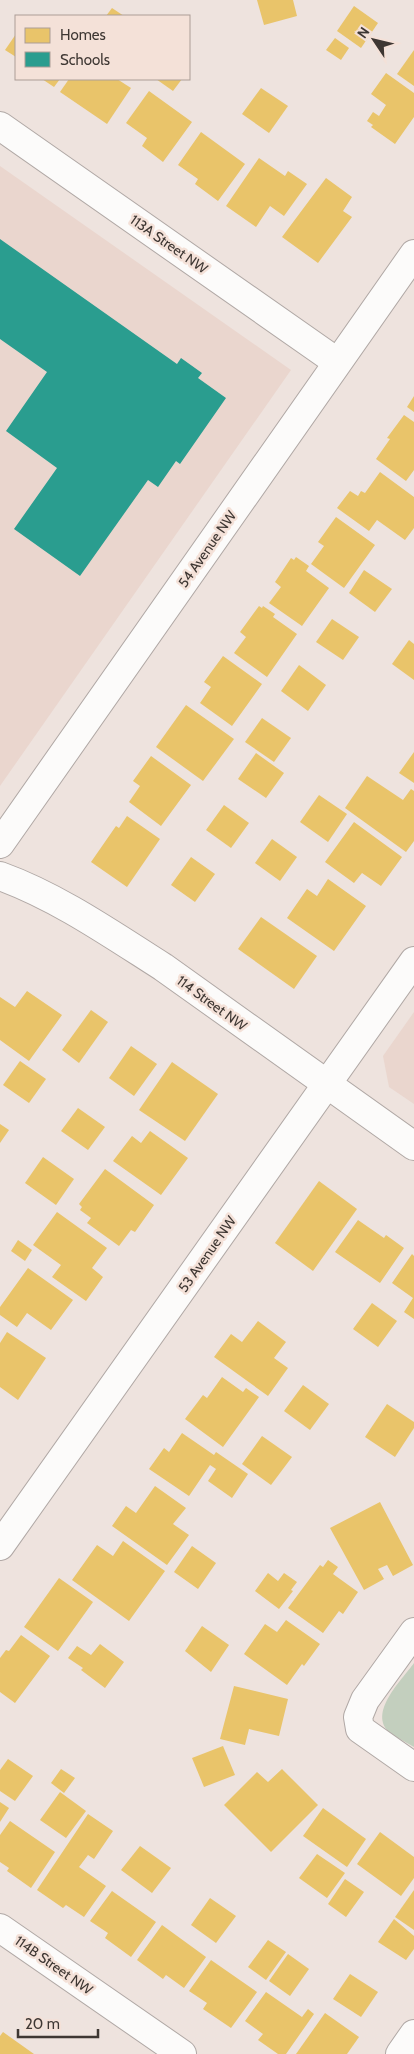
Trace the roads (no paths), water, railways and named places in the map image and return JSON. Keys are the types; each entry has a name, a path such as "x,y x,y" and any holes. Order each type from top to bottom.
{"street":[{"name":"113A Street NW","path":"0,126 337,362"},
{"name":"54 Avenue NW","path":"0,844 414,254"},
{"name":"114 Street NW","path":"0,876 19,883 83,917 163,967 414,1146"},
{"name":"53 Avenue NW","path":"0,1546 414,961"},
{"path":"414,1632 365,1700 358,1716 360,1729 414,1767"},
{"name":"114B Street NW","path":"0,1928 182,2054"},
{"path":"400,2054 414,2034"}]}
